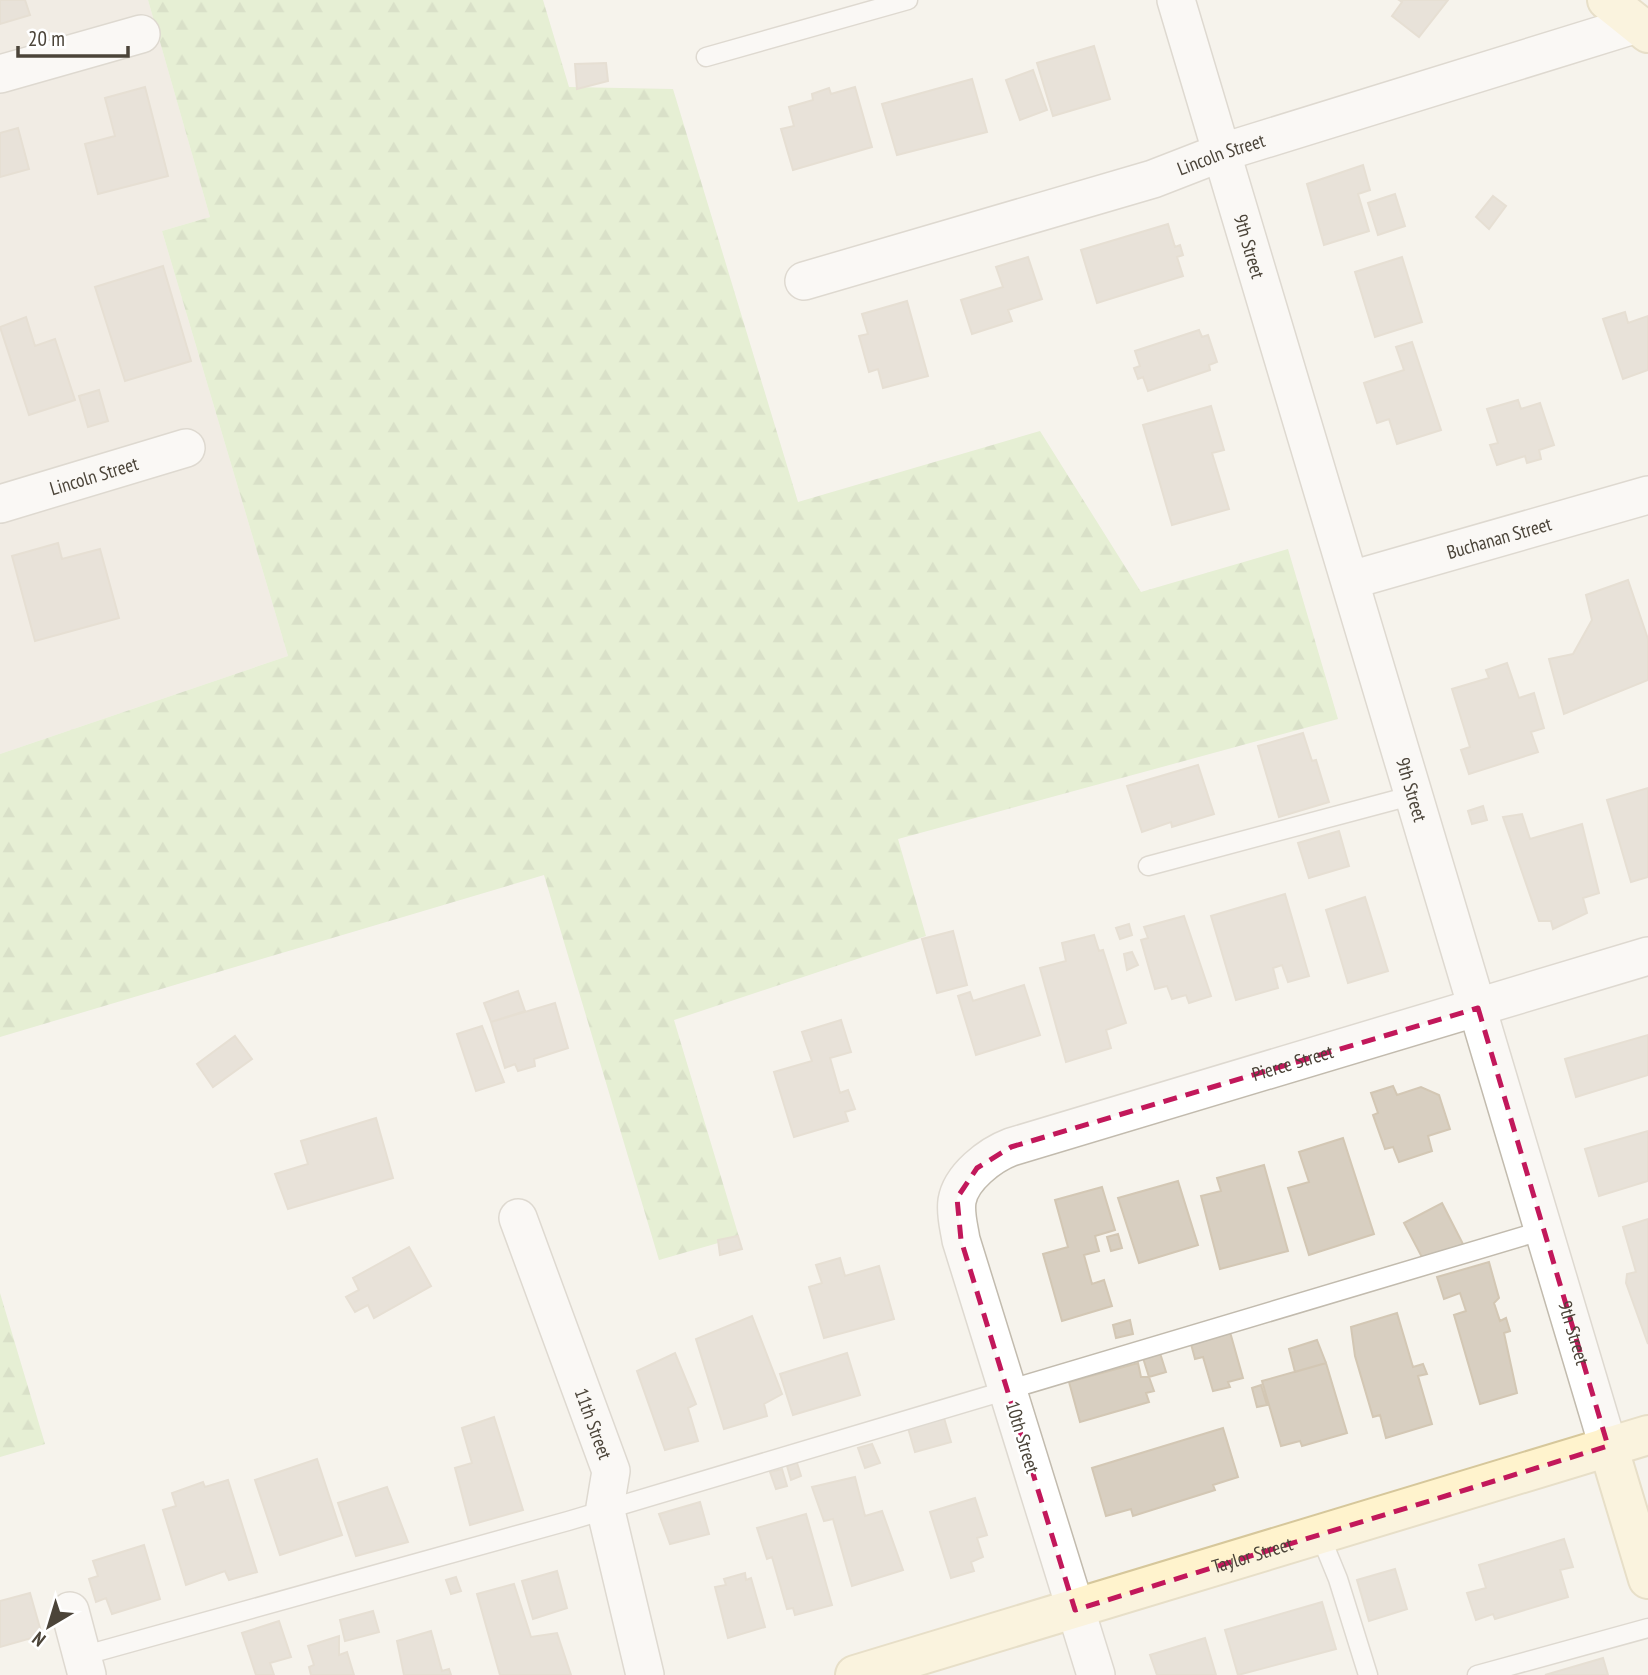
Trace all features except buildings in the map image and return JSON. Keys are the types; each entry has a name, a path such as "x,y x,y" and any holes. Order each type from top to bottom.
{"street":[{"name":"9th Street","path":"1176,0 1648,1579"},
{"path":"1607,0 1644,22"},
{"name":"Lincoln Street","path":"804,281 1153,179 1220,153 1644,22"},
{"path":"0,74 141,34"},
{"name":"Lincoln Street","path":"0,504 186,448"},
{"name":"Buchanan Street","path":"1351,580 1648,495"},
{"name":"Pierce Street","path":"957,1198 977,1168 991,1155 1011,1147 1648,956"},
{"name":"10th Street","path":"957,1198 961,1240 1096,1675"},
{"name":"11th Street","path":"518,1218 611,1471 605,1507 645,1675"},
{"name":"Taylor Street","path":"855,1675 1648,1435"},
{"path":"70,1611 85,1666"}],"lane":[{"path":"706,57 908,0"},
{"path":"1148,866 1414,795"},
{"path":"85,1666 605,1507 1544,1230"},
{"path":"1320,1535 1338,1579 1368,1675"},
{"path":"1477,1675 1648,1628"}],"highlighted area":[{"path":"1478,1008 1608,1446 1075,1610 961,1240 957,1198 977,1168 1011,1147"}],"shaded area":[{"path":"0,0 148,0 210,217 162,231 288,656 0,754"}],"green space":[{"path":"148,0 543,0 569,87 673,89 798,502 1040,431 1141,592 1288,549 1338,719 898,839 926,936 674,1020 739,1237 659,1260 544,875 0,1037 0,754 288,656 162,231 210,217"},
{"path":"0,1293 45,1444 0,1457"}]}
